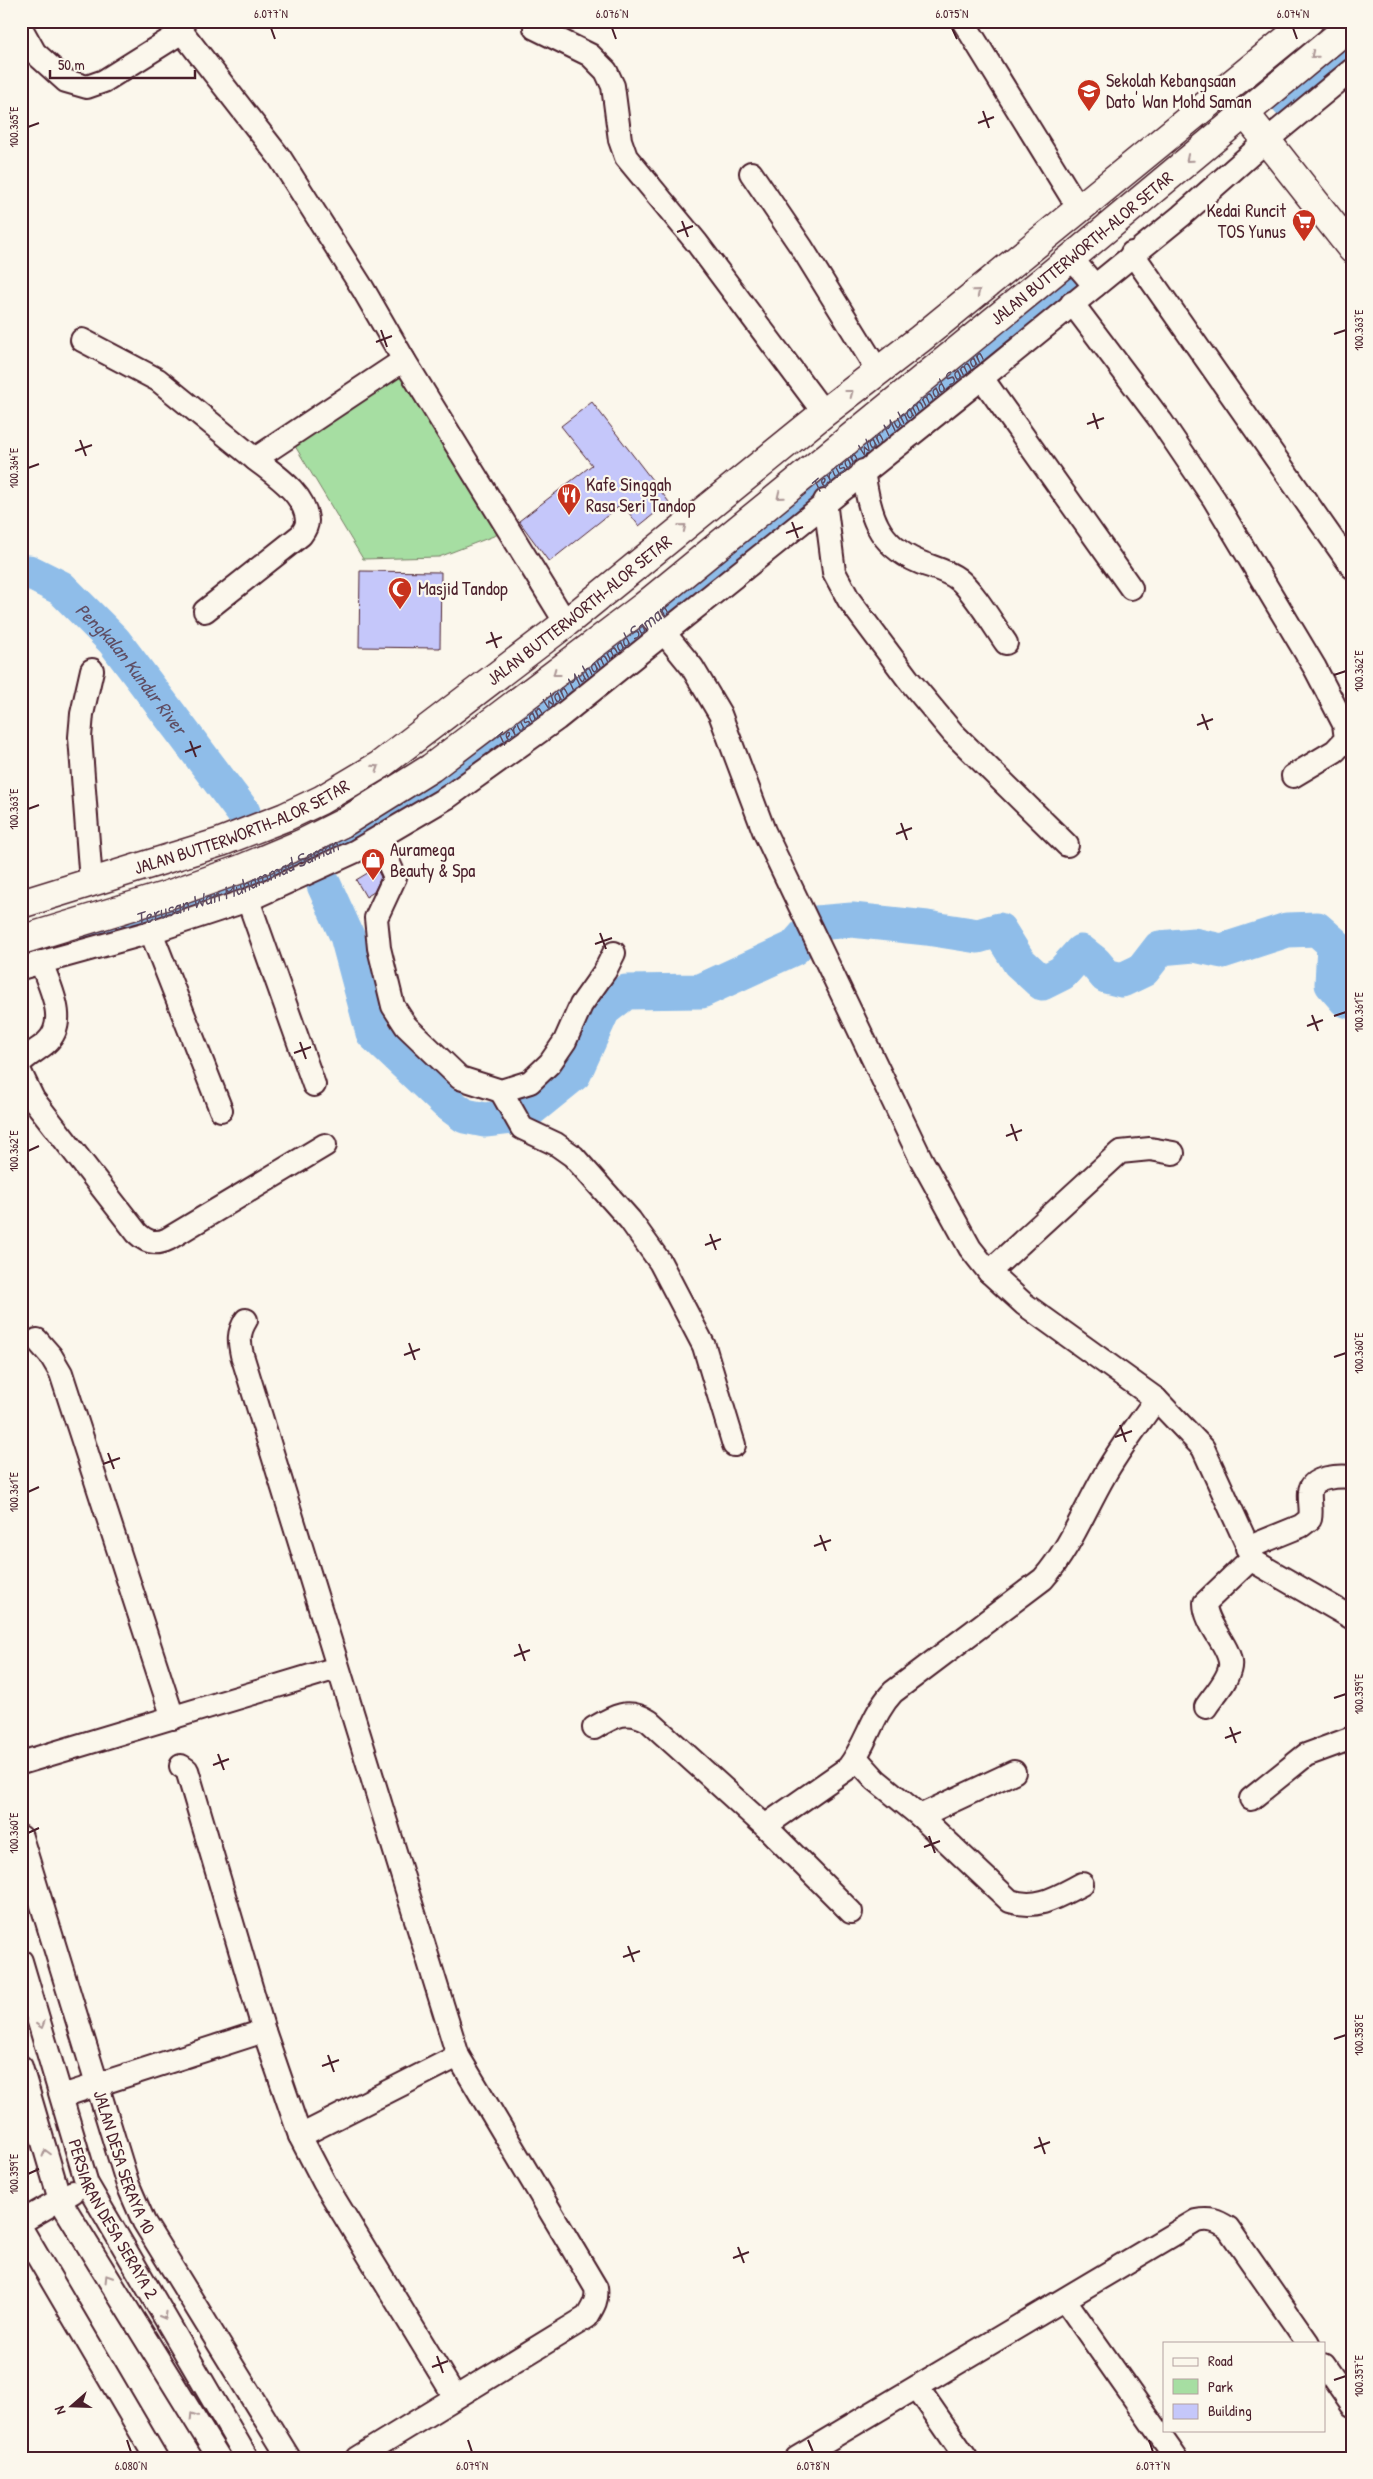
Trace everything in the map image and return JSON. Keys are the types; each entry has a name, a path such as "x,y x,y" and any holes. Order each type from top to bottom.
{"main road":[{"name":"JALAN BUTTERWORTH-ALOR SETAR","path":"21,904 221,842 285,817 350,784 380,765 566,623 1309,21"},
{"name":"JALAN BUTTERWORTH-ALOR SETAR","path":"21,940 165,896 242,869 343,823 431,768 643,607 1071,258 1352,24"},
{"path":"1244,112 1352,249"}],"street":[{"path":"963,21 1079,209"},
{"path":"21,28 28,52 66,81 87,87 104,81 179,26 280,158 363,289 404,360 566,623"},
{"path":"535,28 590,55 606,71 613,86 620,140 626,157 697,243 824,413"},
{"path":"21,1062 54,1033 58,1015 31,965 151,932 248,900 301,877 378,839 448,798 497,764 982,378 1095,286 1132,253 1181,216 1266,140 1352,70"},
{"path":"751,173 802,248 878,371"},
{"path":"1132,253 1352,567"},
{"path":"1071,258 1095,286"},
{"path":"1072,303 1161,421 1214,499 1315,668 1344,724 1346,739 1335,751 1293,776"},
{"path":"82,340 158,380 290,486 306,513 308,523 301,535 205,610"},
{"path":"255,459 404,360"},
{"path":"982,378 1131,588"},
{"path":"862,472 868,504 880,533 890,546 904,556 958,578 1006,643"},
{"path":"825,502 834,572 849,600 908,680 953,734 1067,845"},
{"path":"643,607 692,667 720,714 764,830 921,1159 970,1248 989,1272 1024,1304 1156,1399 1203,1448 1249,1553 1352,1618"},
{"path":"91,882 80,737 82,714 92,670"},
{"path":"378,839 395,877 376,918 379,948 393,1006 406,1026 460,1078 502,1094 522,1128 556,1144 573,1156 630,1220 660,1262 704,1346 734,1444"},
{"path":"248,900 314,1085"},
{"path":"151,932 221,1110"},
{"path":"502,1094 530,1082 550,1063 565,1042 581,1005 605,971 614,953"},
{"path":"21,1074 33,1099 137,1233 150,1242 159,1242 168,1238 325,1145"},
{"path":"989,1272 1120,1152 1150,1149 1173,1153"},
{"path":"246,1320 240,1330 238,1340 242,1355 336,1668 458,2056 596,2288 597,2295 595,2305 586,2317 356,2458"},
{"path":"37,1340 51,1356 66,1390 173,1718"},
{"path":"765,1826 835,1779 856,1758 875,1717 883,1703 893,1692 1028,1592 1058,1562 1105,1474 1156,1399"},
{"path":"1206,1707 1227,1676 1230,1667 1226,1653 1209,1623 1205,1603 1249,1553 1310,1520 1312,1506 1310,1490 1314,1484 1330,1477 1352,1477"},
{"path":"21,1763 336,1668"},
{"path":"594,1728 614,1717 627,1714 638,1714 649,1721 765,1826 851,1912"},
{"path":"1251,1799 1306,1755 1352,1738"},
{"path":"856,1758 876,1780 920,1816 1010,1901 1024,1906 1038,1904 1082,1884"},
{"path":"181,1766 187,1770 264,2031 300,2136 324,2182 455,2397"},
{"path":"920,1816 1014,1772"},
{"name":"JALAN DESA SERAYA 10","path":"21,1837 128,2185 144,2222 289,2458"},
{"name":"PERSIARAN DESA SERAYA 2","path":"21,1962 62,2096 86,2184 247,2458"},
{"path":"62,2096 264,2031"},
{"path":"300,2136 458,2056"},
{"name":"PERSIARAN DESA SERAYA 2","path":"21,2067 60,2200 219,2458"},
{"path":"21,2222 86,2184"},
{"path":"797,2458 1196,2221 1208,2218 1218,2221 1228,2228 1307,2342"},
{"path":"21,2228 156,2458"},
{"path":"1065,2300 1176,2458"},
{"path":"1326,2368 1352,2405"},
{"path":"917,2388 966,2458"}],"green space":[{"path":"407,370 504,532 439,557 363,559 295,446"}],"building":[{"path":"592,402 669,502 639,526 622,504 549,562 519,521 592,465 561,426"},
{"name":"Masjid Tandop","path":"360,571 441,572 440,648 359,647"},
{"name":"Auramega Beauty & Spa","path":"376,868 381,877 374,892 366,897 356,880"}],"waterway":[{"name":"Terusan Wan Muhammad Saman","path":"1283,107 1352,51"},
{"name":"Terusan Wan Muhammad Saman","path":"85,935 236,889 340,842 397,812 452,779 1073,279"},
{"name":"Pengkalan Kundur River","path":"21,572 29,572 61,588 114,641 243,812"},
{"path":"324,885 347,936 373,1033 446,1102 465,1116 485,1120 522,1116 574,1074 603,1010 626,992 701,991 794,948 816,923 852,920 927,928 978,936 999,930 1019,962 1042,983 1062,973 1081,952 1095,963 1106,976 1122,980 1143,970 1160,948 1194,945 1222,951 1287,930 1317,929 1334,944 1332,984 1346,1000 1352,1002"}],"place":[{"name":"Sekolah Kebangsaan Dato' Wan Mohd Saman","path":"1089,112"},
{"name":"Kedai Runcit TOS Yunus","path":"1304,242"},
{"name":"Kafe Singgah Rasa Seri Tandop","path":"569,516"},
{"name":"Masjid Tandop","path":"400,610"},
{"name":"Auramega Beauty & Spa","path":"373,881"}]}
